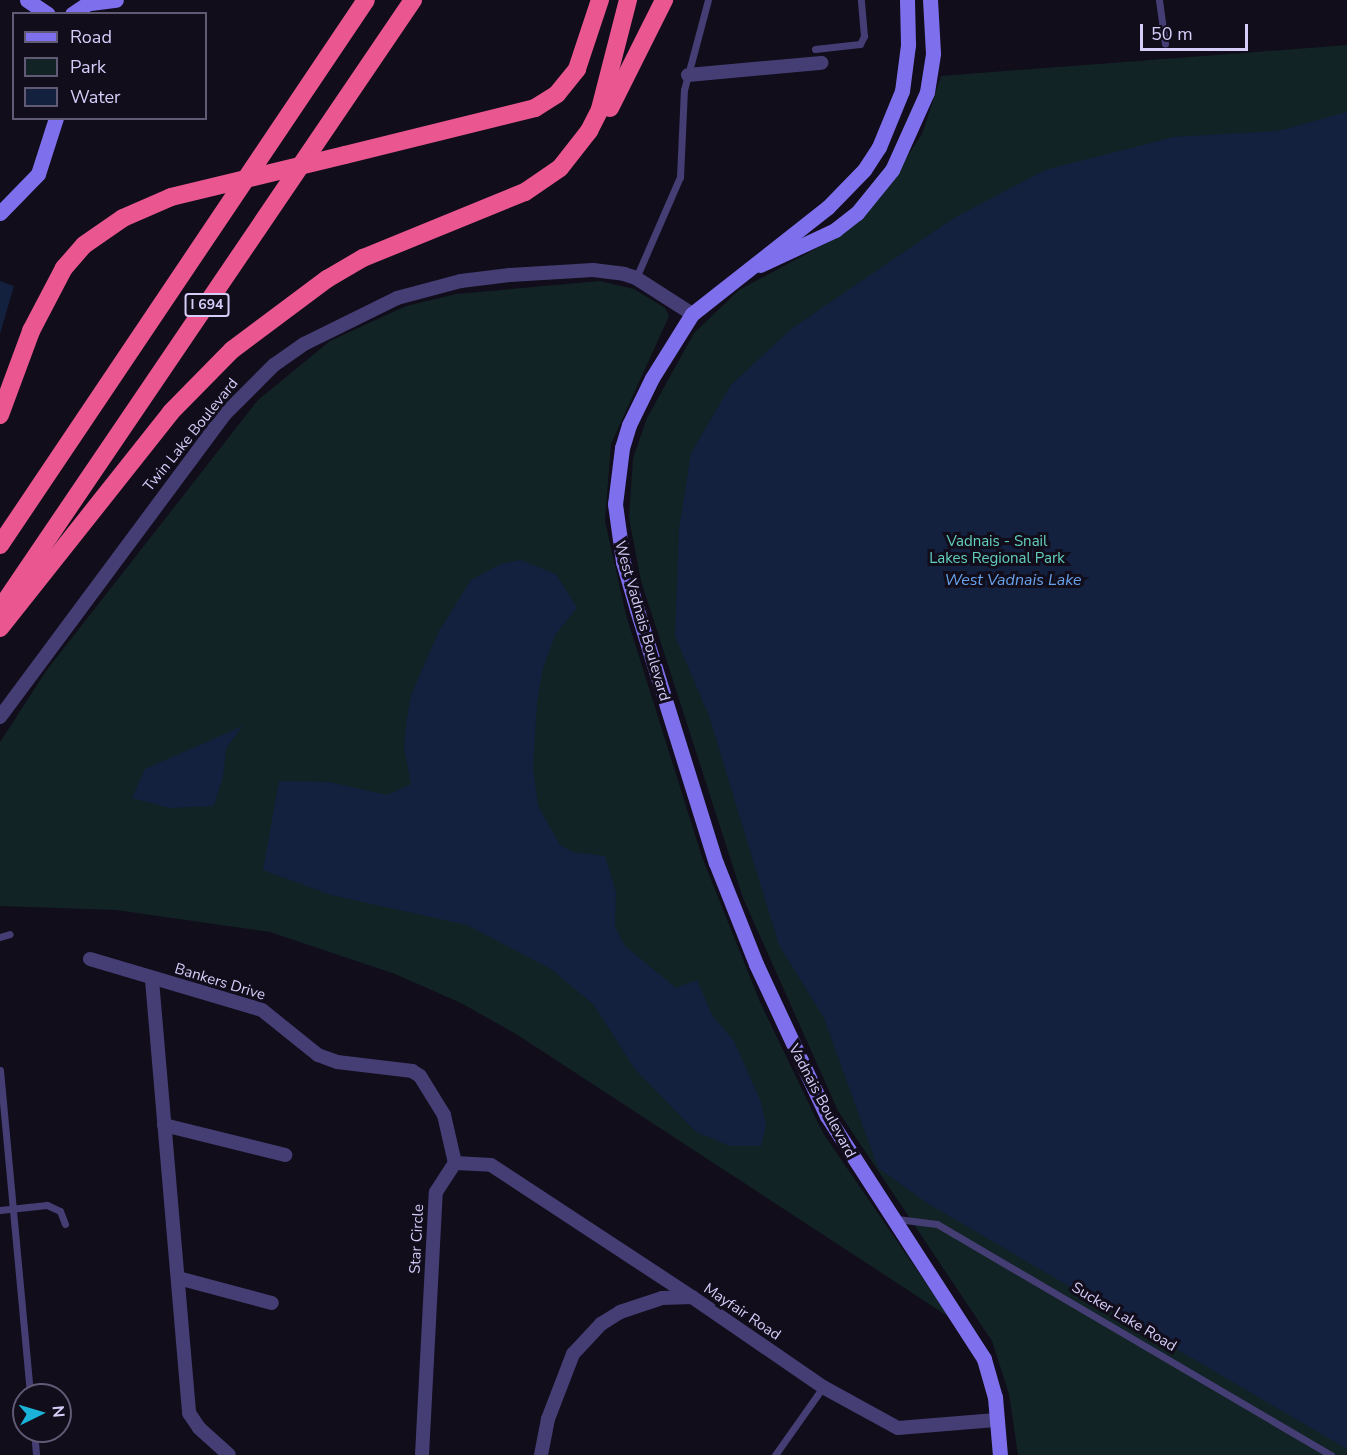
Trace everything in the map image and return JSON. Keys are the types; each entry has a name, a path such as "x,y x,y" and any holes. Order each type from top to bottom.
{"highway":[{"name":"I 694","path":"0,545 366,0"},
{"name":"I 694","path":"0,609 413,0"},
{"path":"0,415 31,331 64,268 84,246 123,218 171,197 535,108 557,94 577,69 600,0"},
{"path":"560,168 589,131 600,109 628,0"},
{"path":"0,628 171,412 232,350 327,279 363,258 525,192 573,160 596,131 664,0"}],"street":[{"name":"West Vadnais Boulevard","path":"694,795 623,562 615,504 622,448 652,378 692,314 848,188 864,170 890,126 902,91 908,56 907,0"},
{"name":"West Vadnais Boulevard","path":"746,271 813,242 857,213 892,170 924,103 932,68 930,0"},
{"path":"82,8 110,5"},
{"path":"688,75 821,63"},
{"path":"0,213 38,174 55,120"},
{"name":"Twin Lake Boulevard","path":"0,717 224,415 274,365 304,344 397,298 461,281 592,270 636,278 692,314"},
{"name":"Vadnais Boulevard","path":"694,795 736,915 794,1051 827,1116 897,1219 984,1359 995,1397 1000,1455"},
{"path":"90,959 152,980"},
{"name":"Bankers Drive","path":"229,1455 192,1421 189,1413 152,980 262,1010 318,1055 337,1062 412,1071 420,1076 444,1115 455,1163"},
{"path":"164,1125 285,1155"},
{"path":"455,1163 491,1165 692,1297"},
{"name":"Star Circle","path":"422,1455 436,1192 455,1163"},
{"path":"178,1278 272,1303"},
{"name":"Mayfair Road","path":"541,1455 559,1386 573,1354 586,1338 620,1312 640,1303 692,1297 823,1387 898,1428 996,1420"}],"lane":[{"path":"636,278 680,177 682,107 708,0"},
{"path":"815,49 860,44 864,36 861,0"},
{"path":"1159,0 1165,44"},
{"path":"0,937 10,934"},
{"path":"0,1070 29,1383"},
{"path":"0,1210 47,1205 60,1211 65,1224"},
{"name":"Sucker Lake Road","path":"897,1219 937,1224 1331,1455"},
{"path":"775,1455 823,1387"}],"green space":[{"name":"West Vadnais Lake","path":"1347,45 1347,1455 1018,1455 1009,1394 992,1341 838,1111 743,898 641,581 629,518 633,458 647,418 694,333 739,290 834,239 880,198 922,134 941,76"},
{"path":"600,281 634,289 665,308 669,316 611,444 605,521 626,615 702,857 760,1002 823,1133 949,1317 516,1034 461,1003 395,974 270,932 116,910 0,906 0,742 46,671 258,400 330,341 406,306 456,294"}],"water":[{"name":"West Vadnais Lake","path":"1347,112 1347,1449 927,1203 878,1168 824,1018 779,945 709,716 675,636 679,529 691,453 731,385 791,329 954,218 1045,170 1174,137 1278,131"},
{"path":"0,281 14,286 0,334"},
{"path":"521,560 556,574 577,608 555,635 543,668 537,703 533,767 538,806 560,845 573,852 605,856 616,892 615,927 625,946 676,988 697,980 712,1015 734,1041 761,1102 766,1125 761,1146 730,1146 696,1132 634,1068 594,1005 551,969 467,925 331,895 263,870 279,781 329,782 387,795 411,784 404,748 411,695 439,631 471,580 501,564"},
{"path":"243,726 226,748 223,777 214,806 170,808 132,798 145,769"}],"park label":[{"name":"Vadnais - Snail Lakes Regional Park","path":"997,550"}]}
